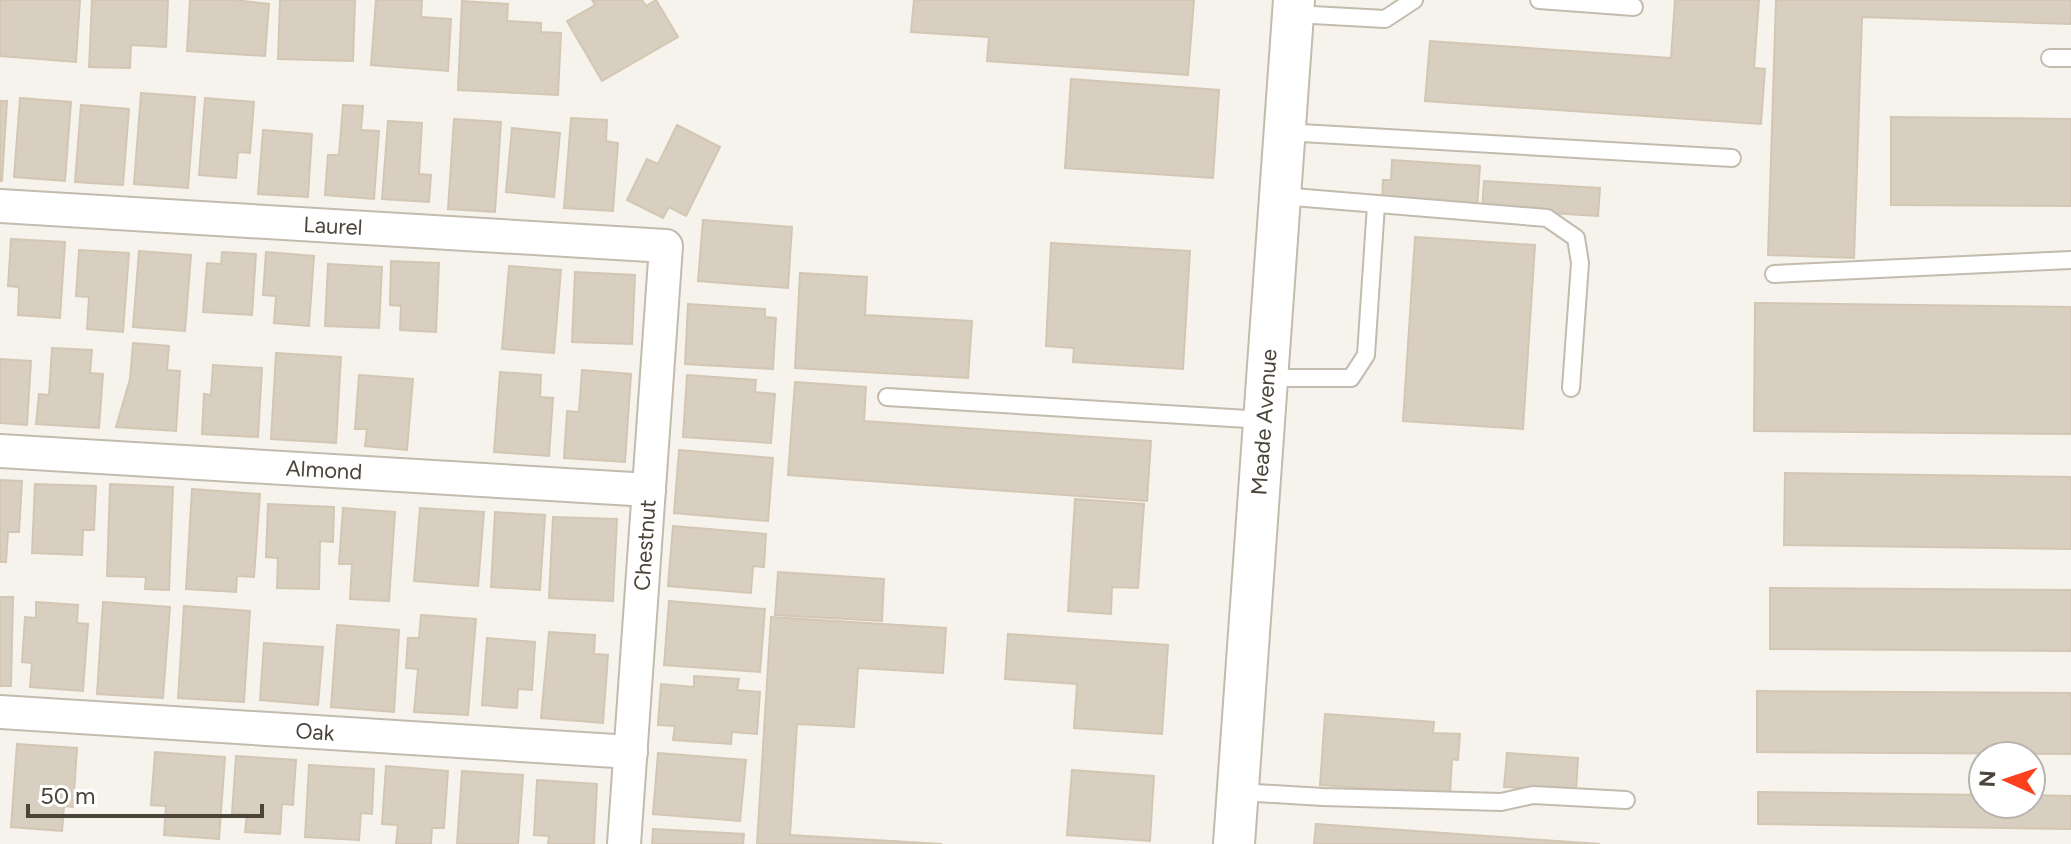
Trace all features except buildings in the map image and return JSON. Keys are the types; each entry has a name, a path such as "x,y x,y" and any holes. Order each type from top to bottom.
{"street":[{"name":"Meade Avenue","path":"1234,844 1293,7"},
{"name":"Laurel","path":"0,206 666,246"},
{"name":"Chestnut","path":"624,844 666,246"},
{"name":"Almond","path":"0,451 649,490"},
{"name":"Oak","path":"0,712 631,752"}],"lane":[{"path":"1293,7 1385,19 1414,0"},
{"path":"1539,0 1634,7"},
{"path":"2050,58 2071,58"},
{"path":"1284,132 1732,158"},
{"path":"1280,196 1547,218 1576,238 1580,263 1571,388"},
{"path":"1267,378 1351,378 1366,355 1376,205"},
{"path":"1774,274 2071,260"},
{"path":"887,397 1264,420"},
{"path":"1237,792 1501,802 1533,795 1626,800"}]}
